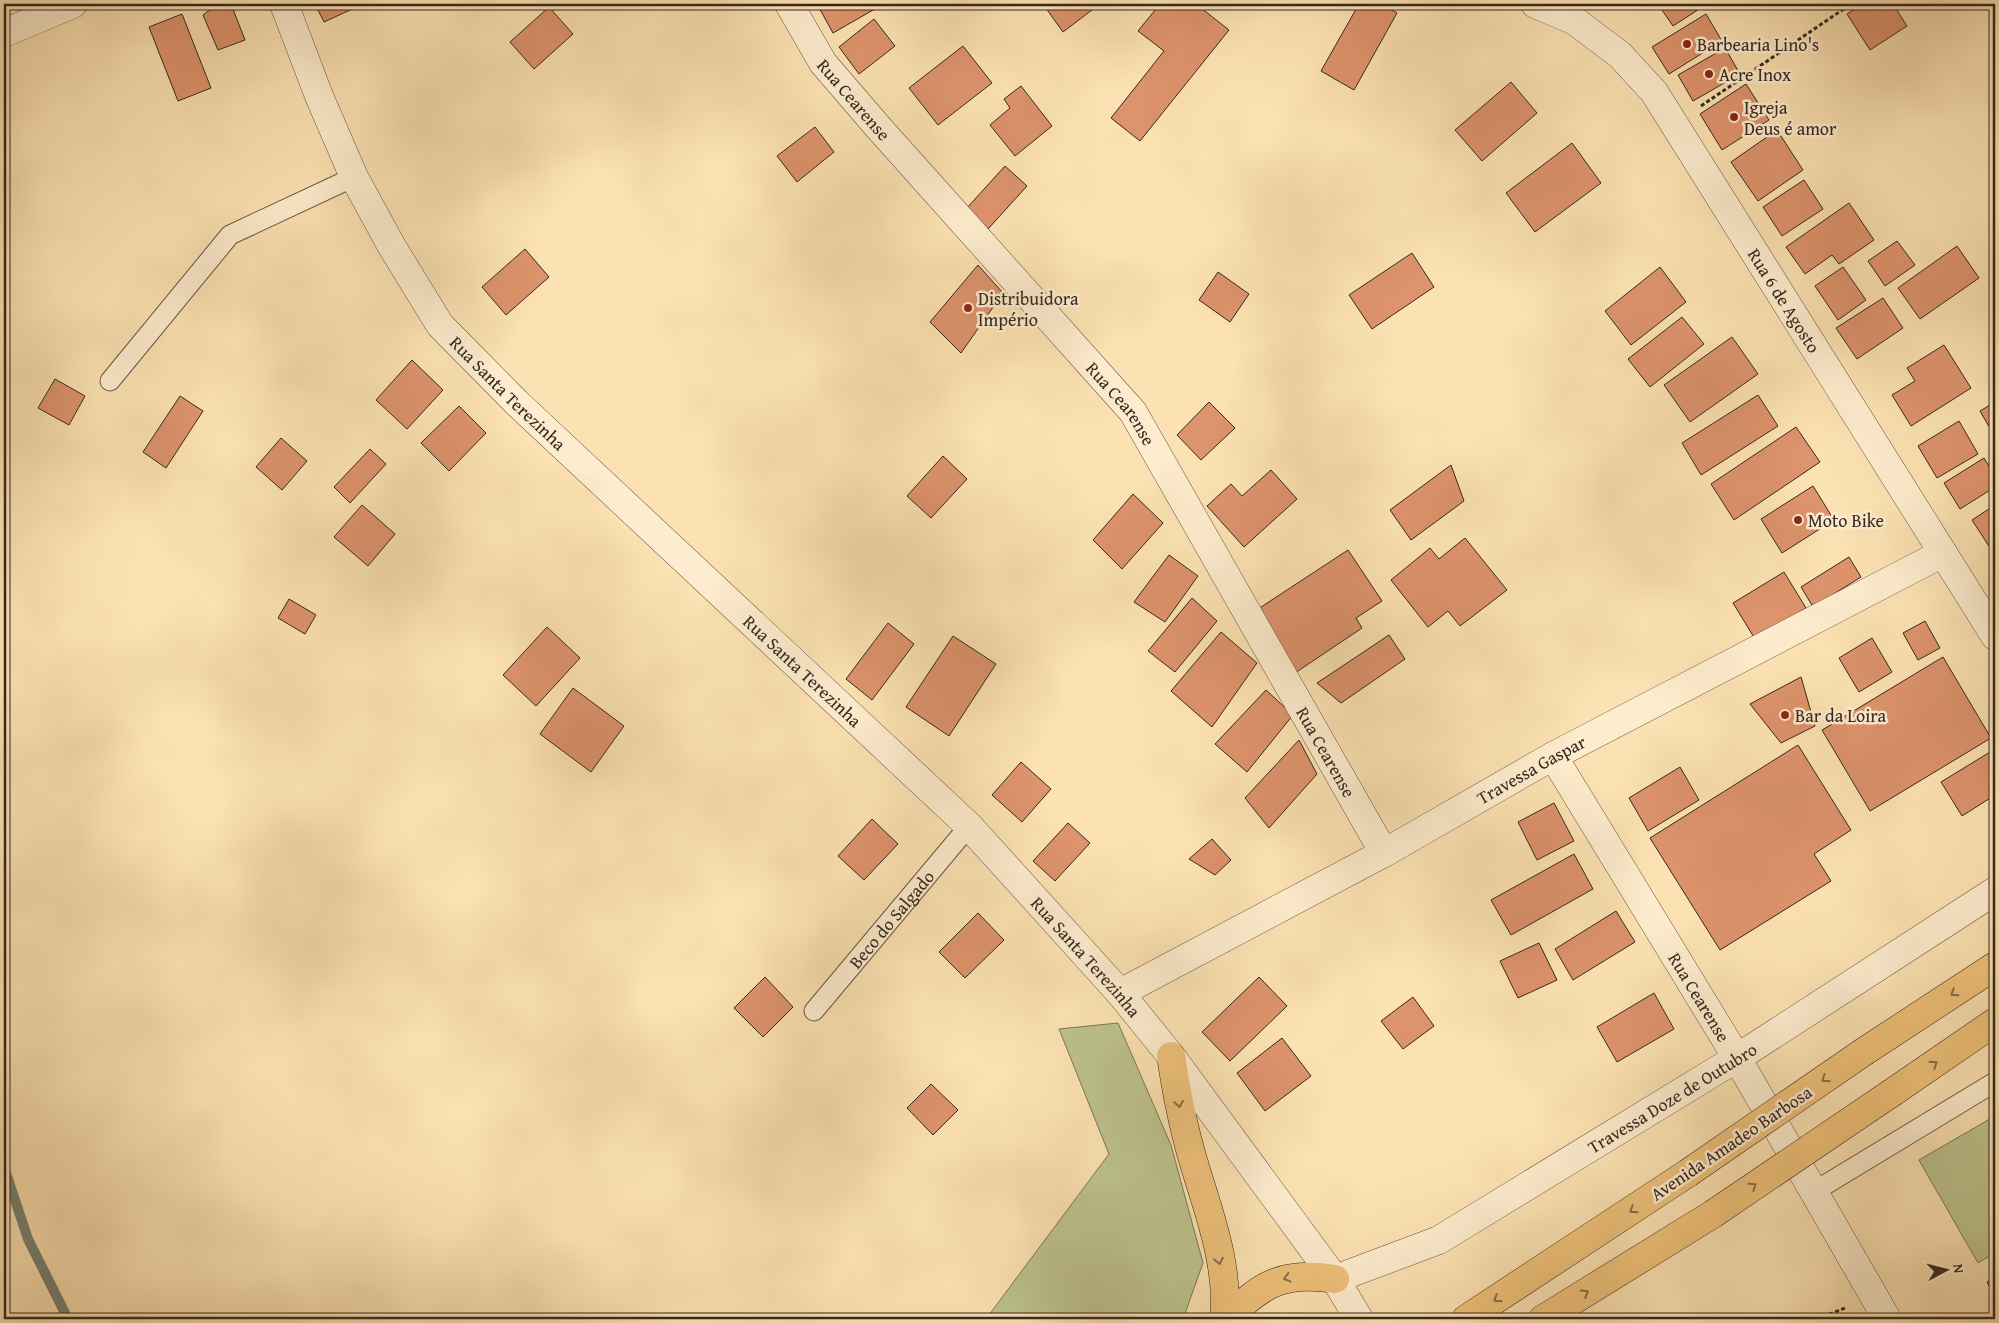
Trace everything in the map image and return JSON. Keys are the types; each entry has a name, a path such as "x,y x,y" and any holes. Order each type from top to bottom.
{"main road":[{"name":"Avenida Amadeo Barbosa","path":"1466,1319 1688,1174 1865,1051 1995,966"},
{"path":"1543,1319 1713,1214 1995,1022"},
{"path":"1171,1056 1180,1110 1206,1198 1216,1246 1225,1290 1225,1319"},
{"path":"1225,1319 1265,1287 1285,1277 1310,1275 1335,1278"}],"street":[{"path":"4,34 73,4"},
{"name":"Rua Santa Terezinha","path":"284,4 319,96 354,177 391,245 440,325 516,402 969,826 1120,993 1171,1056 1335,1278 1359,1319"},
{"name":"Rua Cearense","path":"789,4 823,63 1133,412 1384,853"},
{"name":"Rua 6 de Agosto","path":"1535,4 1575,20 1620,56 1654,92 1995,636"},
{"name":"Travessa Gaspar","path":"1120,993 1384,853 1552,756 1943,553"},
{"name":"Rua Cearense","path":"1552,756 1737,1058 1887,1319"},
{"name":"Travessa Doze de Outubro","path":"1335,1278 1439,1240 1737,1058 1995,891"}],"lane":[{"path":"110,381 230,235 354,177"},
{"name":"Beco do Salgado","path":"814,1012 969,826"},
{"path":"1815,1191 1995,1082"}],"path":[{"path":"1674,124 1851,4"}],"green space":[{"path":"1118,1023 1171,1145 1203,1263 1183,1319 986,1319 1109,1154 1059,1029"},
{"path":"1995,1116 1995,1253 1978,1263 1919,1160"}],"building":[{"path":"217,4 231,4 245,40 218,50 203,15"},
{"path":"315,4 361,4 361,5 324,22"},
{"path":"817,4 879,4 880,6 833,33"},
{"path":"975,4 988,4 980,10"},
{"path":"1043,4 1088,4 1092,10 1063,32"},
{"path":"1160,4 1196,4 1229,30 1140,141 1111,118 1164,51 1138,31"},
{"path":"1359,4 1381,4 1397,13 1354,90 1321,71"},
{"path":"1664,4 1707,4 1673,26 1660,7"},
{"path":"1863,4 1893,4 1907,26 1870,50 1847,14"},
{"path":"549,7 573,34 534,69 510,42"},
{"path":"182,14 211,88 178,101 149,27"},
{"name":"Barbearia Lino's","path":"1706,14 1722,41 1669,74 1652,47"},
{"path":"874,19 895,46 859,74 839,47"},
{"path":"963,46 992,83 938,125 909,88"},
{"name":"Acre Inox","path":"1725,48 1740,74 1693,101 1678,75"},
{"path":"1511,82 1537,113 1482,161 1455,130"},
{"name":"Igreja Deus é amor","path":"1746,84 1769,120 1722,150 1700,114"},
{"path":"1021,86 1052,126 1015,156 990,125 1010,108 1004,99"},
{"path":"815,127 834,152 797,182 777,156"},
{"path":"1777,130 1803,170 1758,201 1731,162"},
{"path":"1572,143 1601,183 1535,232 1506,193"},
{"path":"1005,166 1027,186 988,229 966,209"},
{"path":"1804,180 1823,209 1782,236 1763,207"},
{"path":"1849,203 1874,240 1839,264 1832,255 1805,274 1786,247"},
{"path":"1897,241 1915,265 1885,286 1868,261"},
{"path":"1957,246 1979,278 1920,319 1898,288"},
{"path":"525,249 549,277 506,315 482,287"},
{"path":"1412,253 1434,287 1372,329 1349,295"},
{"name":"Distribuidora Império","path":"978,265 1003,293 961,353 930,322"},
{"path":"1660,267 1686,302 1631,345 1605,311"},
{"path":"1843,267 1866,300 1838,320 1815,286"},
{"path":"1218,272 1249,294 1230,322 1199,300"},
{"path":"1883,298 1903,328 1857,359 1836,328"},
{"path":"1682,317 1704,344 1650,387 1628,359"},
{"path":"1732,337 1758,374 1690,422 1664,385"},
{"path":"1944,345 1971,388 1911,426 1892,395 1915,381 1907,368"},
{"path":"412,360 443,390 407,429 376,400"},
{"path":"55,379 85,396 69,425 38,408"},
{"path":"1758,395 1778,426 1701,475 1682,443"},
{"path":"180,396 203,411 166,468 143,452"},
{"path":"1209,402 1235,428 1201,460 1177,435"},
{"path":"1995,402 1995,437 1980,411"},
{"path":"459,406 486,433 449,471 421,443"},
{"path":"1959,421 1978,454 1937,478 1918,446"},
{"path":"1796,427 1820,462 1734,520 1711,484"},
{"path":"281,438 307,461 282,490 256,467"},
{"path":"370,449 386,464 350,503 334,487"},
{"path":"943,456 967,479 931,518 907,496"},
{"path":"1984,458 1995,476 1995,487 1960,509 1944,483"},
{"path":"1451,465 1464,501 1411,540 1390,510"},
{"path":"1271,470 1297,499 1244,547 1207,506 1231,484 1242,496"},
{"name":"Moto Bike","path":"1813,486 1834,520 1782,553 1761,519"},
{"path":"1133,494 1163,523 1122,569 1093,540"},
{"path":"362,505 395,534 368,566 334,537"},
{"path":"1995,505 1995,553 1994,554 1972,520"},
{"path":"1465,538 1507,590 1460,626 1448,611 1428,627 1391,580 1430,548 1439,559"},
{"path":"1348,550 1382,601 1356,618 1362,628 1295,673 1255,611"},
{"path":"1169,555 1198,576 1165,622 1134,602"},
{"path":"1849,557 1861,577 1813,607 1801,587"},
{"path":"1784,572 1806,608 1755,639 1733,603"},
{"path":"1192,598 1217,621 1175,672 1148,651"},
{"path":"289,599 316,615 305,634 278,618"},
{"path":"1925,621 1940,648 1918,660 1903,633"},
{"path":"888,623 914,644 872,700 846,679"},
{"path":"547,627 580,658 536,706 503,675"},
{"path":"1221,632 1257,663 1212,727 1171,691"},
{"path":"1389,635 1405,659 1341,703 1317,683"},
{"path":"953,636 996,664 949,736 906,707"},
{"path":"1872,638 1892,672 1859,692 1839,658"},
{"path":"1943,657 1991,738 1870,811 1822,730"},
{"name":"Bar da Loira","path":"1801,677 1815,726 1781,743 1750,704"},
{"path":"573,688 624,726 591,772 540,734"},
{"path":"1266,690 1293,715 1247,772 1215,744"},
{"path":"1299,740 1317,774 1269,828 1245,798"},
{"path":"1798,745 1851,830 1814,854 1831,881 1720,950 1650,838"},
{"path":"1995,749 1995,795 1962,816 1941,782"},
{"path":"1021,762 1051,789 1022,822 992,795"},
{"path":"1680,767 1699,800 1648,831 1629,798"},
{"path":"1554,803 1574,841 1537,860 1518,822"},
{"path":"872,819 898,844 864,880 838,856"},
{"path":"1068,823 1090,843 1055,881 1033,861"},
{"path":"1212,839 1231,860 1215,875 1189,859"},
{"path":"1574,854 1593,889 1511,935 1491,900"},
{"path":"1616,911 1635,942 1573,980 1555,949"},
{"path":"978,913 1004,940 965,978 939,952"},
{"path":"1539,943 1557,980 1518,998 1500,961"},
{"path":"765,977 793,1007 763,1037 734,1008"},
{"path":"1259,977 1287,1006 1230,1061 1202,1032"},
{"path":"1654,993 1674,1029 1617,1062 1597,1027"},
{"path":"1413,997 1434,1026 1403,1049 1381,1021"},
{"path":"1282,1038 1311,1076 1265,1111 1237,1073"},
{"path":"931,1084 958,1110 933,1135 907,1108"},
{"path":"1995,1277 1995,1297 1987,1282"}],"waterway":[{"path":"4,1167 28,1239 68,1319"}],"place":[{"name":"Barbearia Lino's","path":"1687,44"},
{"name":"Acre Inox","path":"1709,74"},
{"name":"Igreja Deus é amor","path":"1734,117"},
{"name":"Distribuidora Império","path":"968,308"},
{"name":"Moto Bike","path":"1798,520"},
{"name":"Bar da Loira","path":"1785,715"}]}
